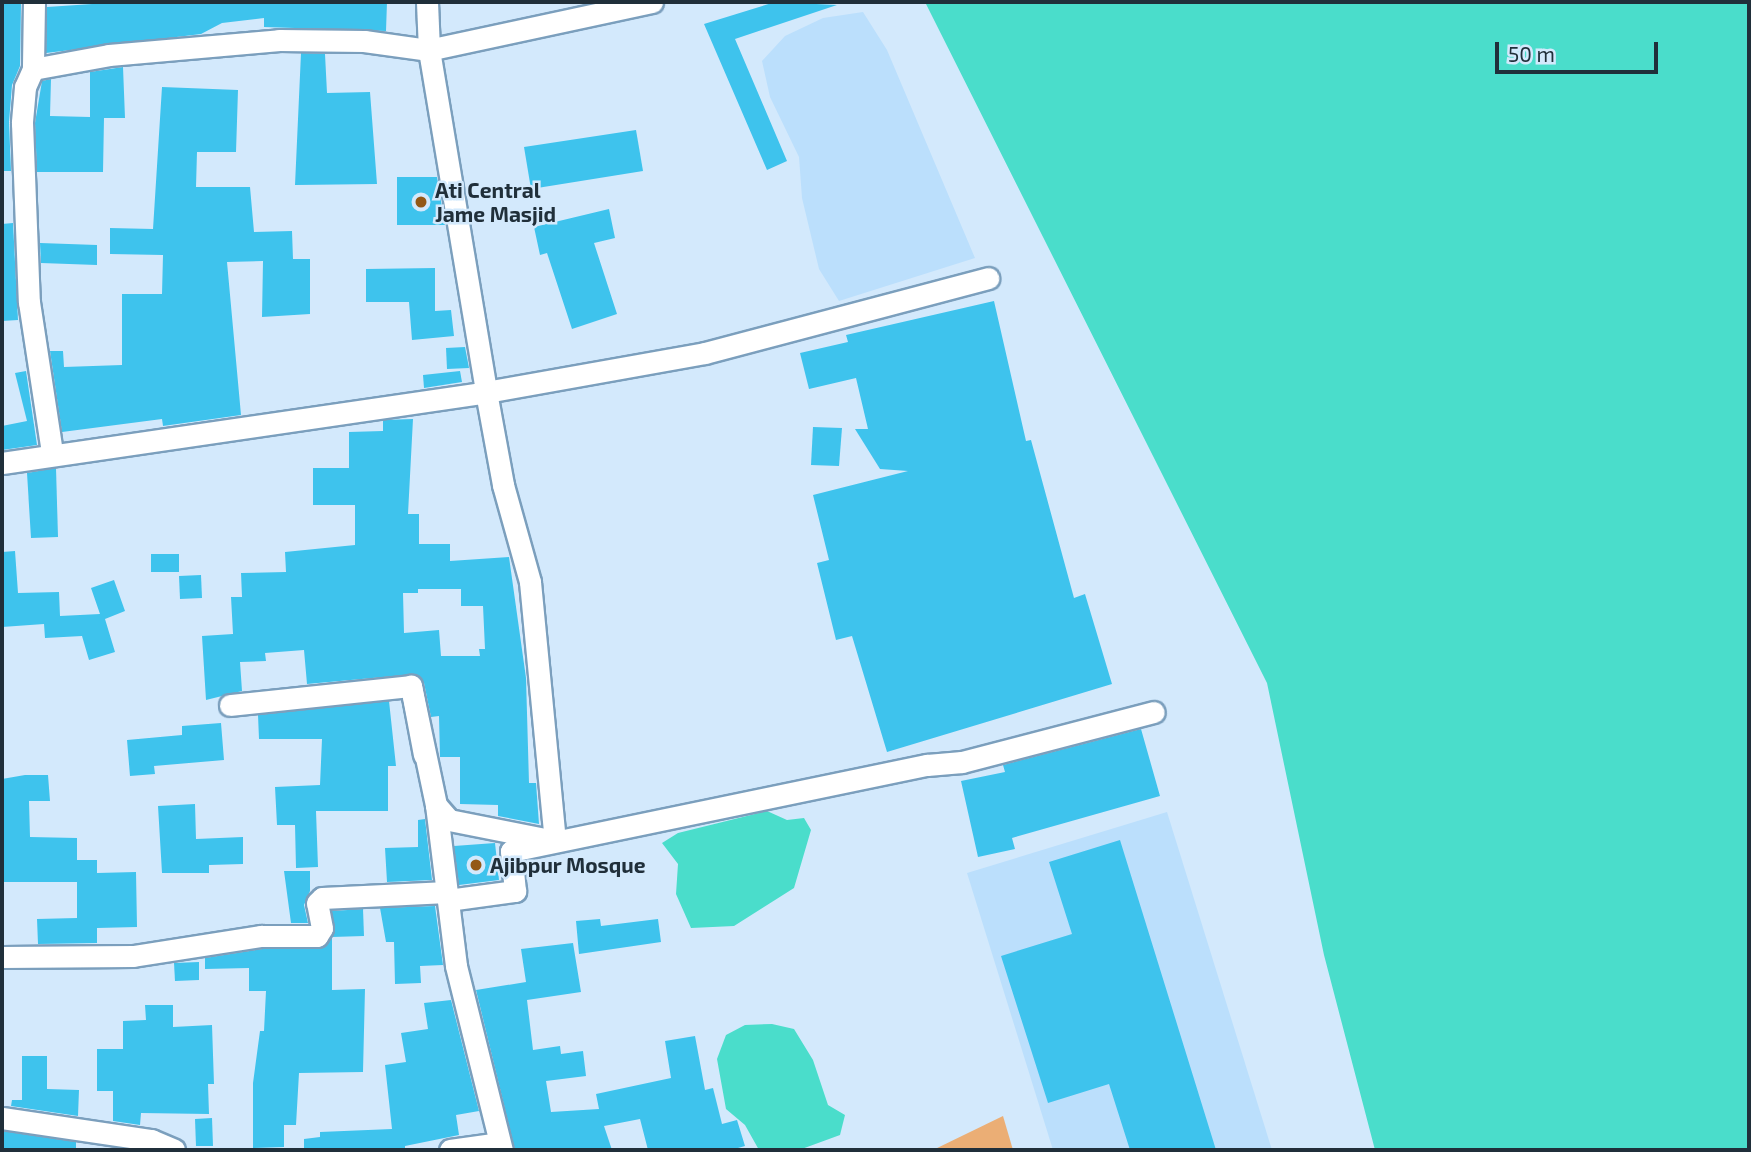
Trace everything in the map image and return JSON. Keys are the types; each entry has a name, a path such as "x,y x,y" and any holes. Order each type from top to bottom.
{"street":[{"path":"34,2 33,69 25,87 22,122 29,302 52,453"},
{"path":"427,2 429,50 486,392 503,485 530,582 555,841"},
{"path":"33,69 109,55 279,40 364,41 429,50 652,2"},
{"path":"2,463 52,453 486,392 705,353 988,278"},
{"path":"230,705 411,686 436,805 456,966 500,1146 450,1150"},
{"path":"2,957 133,956 261,936 317,936 322,928 317,903 321,898 447,896 515,891 511,852 927,765 962,762 1154,712"},
{"path":"436,805 449,820 555,841"},
{"path":"2,1118 151,1140 174,1150"}],"shaded area":[{"path":"925,2 1749,2 1749,1150 1375,1150 1324,955 1267,683"},
{"path":"863,12 887,50 975,258 839,301 819,269 802,198 799,157 770,97 762,61 785,36 823,18"},
{"path":"767,811 787,820 804,818 811,830 794,888 734,926 691,928 676,894 678,864 662,843 678,833"},
{"path":"1167,812 1272,1150 1053,1150 967,873"},
{"path":"772,1024 794,1029 813,1060 828,1105 845,1115 840,1135 799,1150 759,1150 745,1125 726,1109 717,1059 726,1035 745,1025"},
{"path":"1003,1116 1013,1150 933,1150"}],"building":[{"path":"2,2 21,2 20,66 12,85 9,122 11,171 2,171"},
{"path":"122,2 387,2 386,31 264,27 264,18 222,23 201,34 46,53 47,7"},
{"path":"775,2 837,5 735,39 787,161 767,170 704,24"},
{"path":"301,53 325,54 327,93 370,92 377,184 295,185"},
{"path":"123,67 125,118 104,118 103,172 37,172 35,123 42,81 51,79 50,116 90,117 90,72"},
{"path":"162,87 238,90 236,152 197,152 196,187 250,187 254,232 292,231 293,259 310,259 310,314 262,317 263,261 227,262 241,415 163,426 162,419 62,432 50,351 63,351 64,367 122,365 122,294 162,294 163,255 110,254 110,228 153,229"},
{"path":"636,130 643,171 531,189 524,147"},
{"path":"397,177 437,177 445,225 397,225"},
{"path":"609,209 615,238 594,243 617,314 572,329 547,253 540,255 534,227"},
{"path":"13,223 18,320 2,321 2,224"},
{"path":"40,243 97,245 97,265 41,263"},
{"path":"435,268 435,311 451,310 454,336 412,340 409,302 366,302 366,269"},
{"path":"994,301 1026,441 1031,440 1074,598 1085,594 1112,684 887,752 852,636 836,640 817,563 829,560 813,495 908,471 880,469 855,429 868,429 856,378 809,389 800,353 848,342 846,335"},
{"path":"465,347 469,368 447,369 446,348"},
{"path":"26,371 37,445 2,450 2,426 27,421 15,373"},
{"path":"460,371 462,382 424,388 423,375"},
{"path":"413,419 408,514 419,514 419,544 450,544 450,561 509,557 526,678 529,783 536,783 539,824 498,816 498,805 460,804 460,757 440,757 439,716 431,717 424,683 416,674 307,684 304,650 265,653 266,661 240,662 242,691 206,700 202,636 233,634 231,597 242,597 241,573 286,572 285,552 355,545 355,505 313,505 313,468 349,468 349,432 383,431 383,420","holes":["418,589 461,589 461,606 483,606 485,649 479,649 480,656 441,656 439,630 404,633 403,593 418,593"]},
{"path":"813,427 842,428 839,466 811,465"},
{"path":"56,468 58,537 31,538 27,473"},
{"path":"15,551 18,593 59,592 60,616 100,614 91,588 114,580 125,611 105,619 115,652 89,660 82,636 45,638 44,624 2,627 2,552"},
{"path":"151,554 179,554 179,572 151,572"},
{"path":"201,575 202,598 180,599 179,576"},
{"path":"389,701 396,766 388,766 388,811 316,811 318,867 296,868 295,825 277,825 275,787 320,785 322,739 259,739 258,715"},
{"path":"221,723 224,760 154,766 155,774 130,776 127,740 182,735 182,726"},
{"path":"1141,729 1160,796 1012,838 1015,849 978,857 961,781 1005,772 1003,765"},
{"path":"48,775 50,801 29,801 30,837 77,838 77,860 97,860 97,873 136,872 137,927 97,928 97,943 38,944 37,919 77,918 77,882 3,882 2,779"},
{"path":"195,804 196,839 243,837 243,864 209,865 209,873 162,873 158,806"},
{"path":"425,819 432,880 387,882 385,848 418,847 418,820"},
{"path":"1120,840 1216,1150 1130,1150 1109,1084 1048,1103 1001,956 1072,934 1049,862"},
{"path":"495,843 499,880 459,885 454,846"},
{"path":"284,871 310,871 310,891 304,905 308,923 291,923"},
{"path":"435,906 443,965 420,966 421,983 395,984 394,942 386,942 380,908"},
{"path":"363,909 364,936 332,937 332,911"},
{"path":"600,919 601,926 658,919 661,942 579,954 576,921"},
{"path":"332,937 332,990 365,989 363,1072 299,1073 296,1125 284,1125 284,1147 253,1148 253,1083 260,1031 264,1031 266,991 249,991 249,968 205,969 205,958 262,949 318,949"},
{"path":"573,943 581,992 527,1000 533,1050 560,1046 561,1054 583,1051 586,1076 546,1081 551,1112 599,1109 596,1094 671,1078 665,1041 695,1036 705,1090 713,1088 722,1124 737,1120 745,1146 731,1150 648,1150 640,1119 604,1126 612,1150 515,1150 476,990 526,982 521,949"},
{"path":"199,962 199,980 175,981 174,963"},
{"path":"451,1000 479,1111 456,1115 459,1135 405,1146 405,1150 304,1150 304,1139 320,1137 320,1132 392,1129 385,1065 406,1062 401,1033 428,1029 424,1003"},
{"path":"145,1005 173,1005 173,1027 212,1025 214,1084 208,1084 209,1114 141,1113 140,1125 113,1121 113,1091 97,1091 97,1049 123,1049 123,1021 146,1020"},
{"path":"22,1056 47,1056 47,1089 79,1090 78,1116 11,1106 12,1100 22,1100"},
{"path":"212,1118 213,1146 196,1146 195,1119"},
{"path":"2,1131 76,1142 76,1150 2,1150"}],"place":[{"name":"Ati Central Jame Masjid","path":"421,202"},
{"name":"Ajibpur Mosque","path":"476,865"}]}
